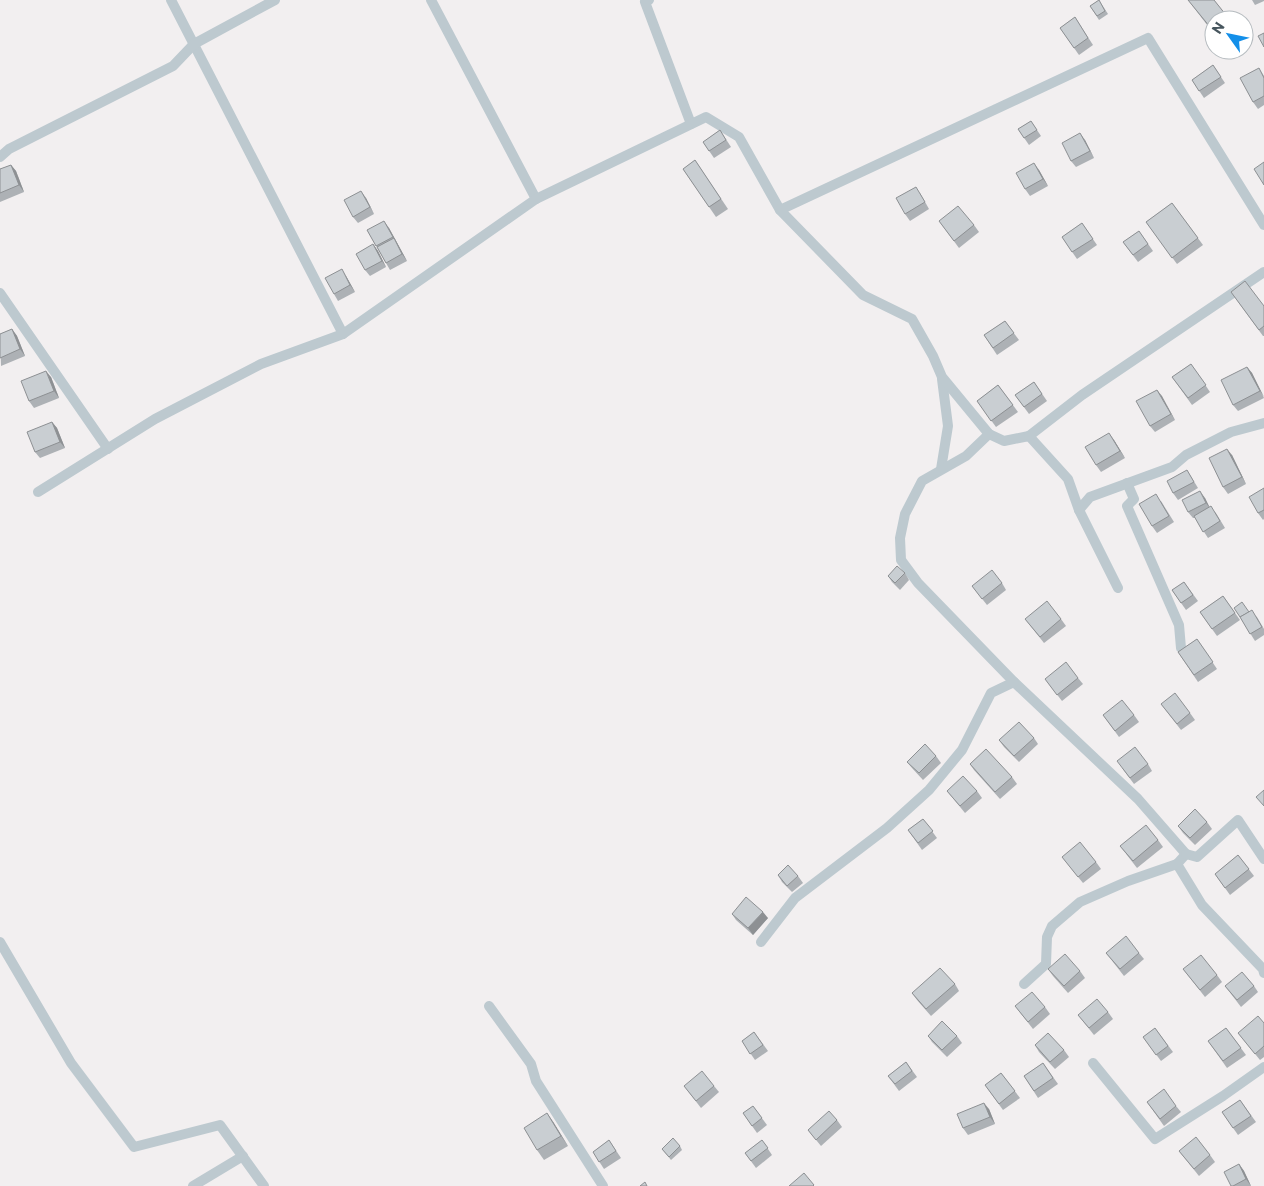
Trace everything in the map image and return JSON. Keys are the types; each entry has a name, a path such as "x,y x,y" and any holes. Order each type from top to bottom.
{"street":[{"path":"171,0 343,334"},
{"path":"0,157 9,149 173,66 194,44 275,0"},
{"path":"430,0 536,199"},
{"path":"649,0 645,2 691,124"},
{"path":"780,210 1148,38 1264,225"},
{"path":"38,492 155,419 261,364 343,334 536,199 706,117 739,137 780,210 863,294 912,319 933,356 942,377 988,434 1004,441 1029,436 1082,395 1264,272"},
{"path":"0,293 108,449"},
{"path":"941,469 948,426 942,377"},
{"path":"1079,510 1090,497 1172,466 1186,455 1231,432 1264,423"},
{"path":"988,434 966,456 922,481 905,514 900,538 901,560 918,583 1014,682 1138,799 1186,854 1197,857 1238,820 1264,859"},
{"path":"1029,436 1068,479 1079,510 1118,588"},
{"path":"1127,483 1134,499 1128,506 1179,625 1181,648"},
{"path":"761,942 795,898 887,828 929,790 962,750 992,693 1014,682"},
{"path":"1024,984 1046,964 1047,937 1052,926 1080,902 1128,881 1177,864 1186,854"},
{"path":"1177,864 1202,906 1263,969 1264,973"},
{"path":"0,942 71,1063 134,1147 220,1125 264,1186"},
{"path":"488,1006 531,1064 536,1081 604,1186"},
{"path":"1093,1063 1155,1139 1223,1096 1264,1067"},
{"path":"194,1186 243,1156"}],"building":[{"path":"1099,0 1105,11 1097,16 1090,6"},
{"path":"1188,0 1214,0 1222,10 1204,10 1204,20"},
{"path":"1075,17 1088,38 1074,48 1060,28"},
{"path":"1264,33 1264,47 1258,36"},
{"path":"1213,65 1221,77 1199,91 1192,80"},
{"path":"1259,68 1264,78 1264,96 1253,102 1240,78"},
{"path":"1031,121 1037,130 1024,138 1018,129"},
{"path":"720,130 726,140 709,151 703,142"},
{"path":"1080,133 1090,151 1071,161 1062,143"},
{"path":"695,160 721,199 709,207 683,169"},
{"path":"1264,162 1264,185 1254,169"},
{"path":"1034,163 1043,179 1025,189 1016,173"},
{"path":"11,165 19,185 0,193 0,169"},
{"path":"916,187 925,202 905,214 896,198"},
{"path":"361,191 370,207 353,217 344,200"},
{"path":"1172,203 1198,238 1172,258 1146,222"},
{"path":"958,206 974,225 954,241 939,221"},
{"path":"384,221 393,237 376,246 367,230"},
{"path":"1082,223 1093,239 1072,252 1062,237"},
{"path":"1139,231 1148,244 1133,255 1123,242"},
{"path":"394,238 402,254 386,263 377,247"},
{"path":"373,244 382,261 365,270 356,254"},
{"path":"342,269 350,285 334,294 325,278"},
{"path":"1245,281 1264,306 1264,326 1259,330 1231,292"},
{"path":"1005,321 1014,333 993,348 984,335"},
{"path":"12,329 20,349 0,358 0,334"},
{"path":"1191,364 1206,385 1188,398 1172,377"},
{"path":"1247,367 1260,391 1233,405 1221,380"},
{"path":"46,371 54,391 29,401 21,381"},
{"path":"1034,382 1042,394 1024,407 1015,395"},
{"path":"998,385 1013,405 991,421 977,401"},
{"path":"1157,390 1171,414 1150,426 1136,401"},
{"path":"52,422 60,442 35,452 27,432"},
{"path":"1109,433 1120,451 1096,465 1085,447"},
{"path":"1227,449 1242,477 1223,487 1209,458"},
{"path":"1187,470 1194,482 1173,493 1167,481"},
{"path":"1264,488 1264,510 1258,513 1249,497"},
{"path":"1200,491 1206,503 1188,512 1182,500"},
{"path":"1156,494 1169,516 1152,526 1139,504"},
{"path":"1211,506 1220,521 1203,532 1194,516"},
{"path":"897,566 905,573 895,583 888,576"},
{"path":"992,570 1002,583 982,599 972,586"},
{"path":"1184,582 1193,595 1181,603 1172,590"},
{"path":"1223,596 1235,613 1212,629 1200,612"},
{"path":"1047,601 1061,619 1040,637 1025,619"},
{"path":"1242,602 1249,612 1240,617 1234,608"},
{"path":"1252,610 1262,627 1250,634 1240,617"},
{"path":"1197,639 1213,662 1194,675 1178,652"},
{"path":"1066,662 1078,678 1057,695 1045,679"},
{"path":"1175,693 1190,713 1177,724 1161,704"},
{"path":"1122,700 1134,715 1115,731 1103,715"},
{"path":"1019,722 1034,738 1014,756 999,740"},
{"path":"925,744 936,756 919,773 907,762"},
{"path":"1135,747 1148,764 1130,778 1117,761"},
{"path":"986,749 1012,777 995,792 970,764"},
{"path":"963,776 977,791 960,806 947,791"},
{"path":"1264,790 1264,806 1256,797"},
{"path":"1195,809 1207,822 1190,838 1178,826"},
{"path":"923,819 933,831 918,843 908,830"},
{"path":"1146,825 1158,840 1133,861 1120,846"},
{"path":"1080,842 1096,862 1078,877 1062,857"},
{"path":"1238,855 1249,869 1225,888 1215,874"},
{"path":"788,865 798,876 787,886 778,875"},
{"path":"746,897 763,912 748,928 732,914"},
{"path":"1126,936 1139,953 1120,969 1106,953"},
{"path":"1065,954 1080,971 1064,986 1048,969"},
{"path":"1201,955 1217,975 1200,990 1183,969"},
{"path":"940,968 955,984 926,1009 912,993"},
{"path":"1242,972 1254,986 1237,1000 1225,986"},
{"path":"1032,992 1045,1007 1028,1022 1015,1006"},
{"path":"1097,999 1108,1012 1089,1028 1078,1015"},
{"path":"1258,1016 1264,1023 1264,1046 1255,1054 1238,1033"},
{"path":"942,1021 957,1036 942,1050 928,1036"},
{"path":"1155,1028 1168,1046 1156,1055 1143,1037"},
{"path":"1226,1028 1241,1048 1223,1061 1208,1041"},
{"path":"754,1032 763,1045 750,1054 742,1041"},
{"path":"1048,1033 1064,1050 1050,1062 1035,1045"},
{"path":"906,1062 912,1071 895,1084 888,1076"},
{"path":"1043,1063 1053,1078 1034,1091 1024,1076"},
{"path":"702,1071 714,1086 696,1101 684,1086"},
{"path":"1001,1073 1015,1091 999,1104 985,1085"},
{"path":"1164,1089 1176,1106 1160,1119 1147,1102"},
{"path":"1240,1100 1251,1116 1233,1128 1222,1112"},
{"path":"984,1103 990,1117 963,1128 957,1114"},
{"path":"753,1106 762,1118 752,1126 743,1113"},
{"path":"829,1111 837,1120 816,1140 808,1130"},
{"path":"547,1113 561,1136 537,1150 524,1128"},
{"path":"1196,1137 1210,1155 1194,1169 1179,1151"},
{"path":"673,1138 680,1146 669,1157 662,1149"},
{"path":"609,1140 616,1151 599,1162 593,1152"},
{"path":"762,1140 768,1148 751,1161 745,1153"},
{"path":"1239,1164 1246,1179 1231,1186 1224,1172"},
{"path":"804,1173 813,1186 789,1186"}]}
